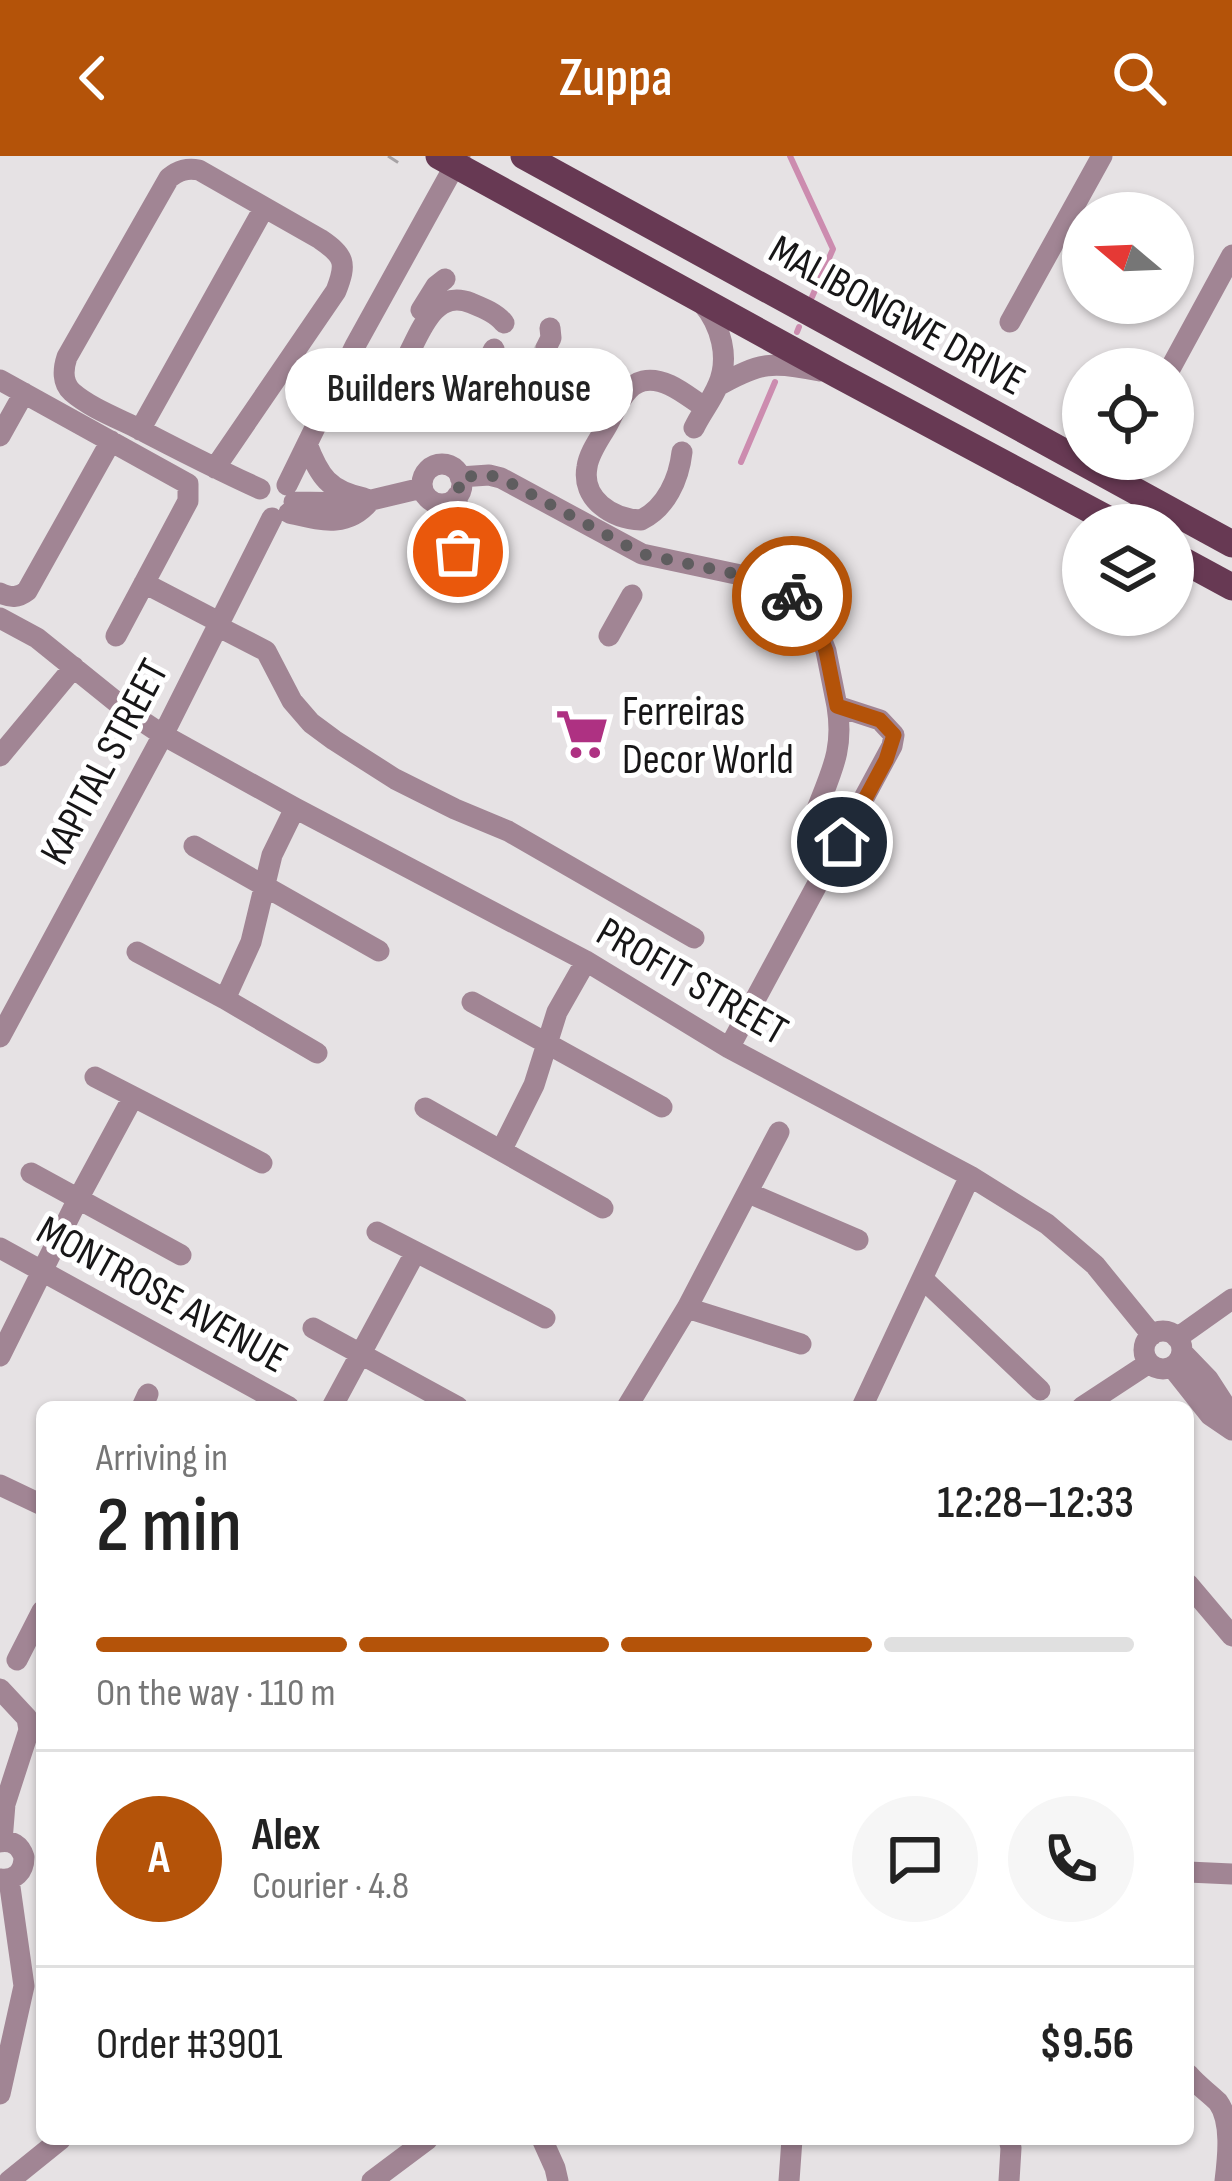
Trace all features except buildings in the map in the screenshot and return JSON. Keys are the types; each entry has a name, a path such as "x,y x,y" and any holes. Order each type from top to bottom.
{"main road":[{"name":"MALIBONGWE DRIVE","path":"524,156 1232,544"},
{"name":"MALIBONGWE DRIVE","path":"452,159 1080,504"},
{"path":"1194,566 1232,587"}],"street":[{"path":"1010,322 1102,156"},
{"name":"KAPITAL STREET","path":"0,1037 285,505 347,363 452,159"},
{"path":"220,470 336,291 343,260 333,248 192,169 169,178 74,345 64,369 65,382 70,391 140,430 220,470 260,489"},
{"path":"140,430 264,208"},
{"path":"1181,348 1232,255"},
{"path":"400,373 402,340 445,279"},
{"path":"682,452 674,484 657,510 640,520 619,517 603,508 588,489 589,458 635,383 665,383 699,417 718,386 723,345 710,311 698,298"},
{"path":"400,373 434,308 447,300 470,303 504,323"},
{"path":"347,363 400,373 465,397 494,350"},
{"path":"718,386 763,365 838,375"},
{"path":"400,373 448,415 500,403 518,393"},
{"path":"0,380 188,484 188,501 116,636"},
{"path":"0,436 24,393"},
{"path":"0,593 12,597 27,591 111,441"},
{"path":"308,444 316,469 329,483 372,500"},
{"path":"458,552 459,487 447,465 434,466 425,474 422,488 439,504 452,501 459,487 489,475 642,554 792,586"},
{"path":"285,505 270,482 260,489 258,507 346,504 422,488"},
{"path":"812,570 830,579 833,593 822,610 811,612 793,600 792,586 799,574 812,570"},
{"path":"144,583 266,651 292,701 311,723 354,754 394,779 508,831 694,938"},
{"path":"609,636 632,595"},
{"path":"811,612 826,651 841,733 838,755 817,808"},
{"name":"PROFIT STREET","path":"0,618 37,638 163,735 586,961 729,1048 970,1176 1047,1224 1095,1265 1152,1335 1144,1352 1170,1355"},
{"path":"0,756 74,667"},
{"path":"729,1048 892,746 894,735 880,720 837,706"},
{"path":"225,999 251,942 272,855 295,808"},
{"path":"194,846 379,951"},
{"path":"137,952 316,1053"},
{"path":"502,1149 534,1085 557,1012 586,961"},
{"path":"472,1002 662,1107"},
{"path":"94,1077 262,1163"},
{"path":"0,1356 132,1099"},
{"path":"425,1108 603,1208"},
{"path":"632,1401 779,1132"},
{"path":"31,1173 181,1255"},
{"path":"865,1401 970,1176"},
{"path":"749,1193 858,1240"},
{"path":"377,1232 544,1318"},
{"name":"MONTROSE AVENUE","path":"0,1248 278,1401"},
{"path":"335,1401 415,1253"},
{"path":"923,1279 1040,1390"},
{"path":"1092,1401 1170,1355 1232,1298"},
{"path":"686,1308 801,1344"},
{"path":"313,1328 447,1401"},
{"path":"1170,1355 1208,1379 1232,1416"},
{"path":"1170,1355 1210,1415 1232,1430"},
{"path":"0,1485 36,1502"},
{"path":"1194,1590 1232,1636"},
{"path":"17,1660 36,1623"},
{"path":"0,1689 18,1706 29,1730 4,1804 1,1842 10,1841 22,1850 24,1987 0,2094"},
{"path":"1194,1872 1232,1874"},
{"path":"1194,2079 1227,2114 1230,2136 1225,2181"},
{"path":"9,2181 54,2145"},
{"path":"372,2181 420,2145"},
{"path":"545,2145 557,2181"},
{"path":"789,2181 792,2145"},
{"path":"1009,2181 1010,2145"}],"path":[{"path":"388,156 402,165"}],"waterway":[{"path":"790,156 833,249 812,297"},
{"path":"797,332 799,327"},
{"path":"741,462 775,382"}],"tunnel":[{"path":"518,393 546,348"}],"way so far":[{"path":"458,552 460,477 489,475 526,490 642,554 792,586 792,596"}],"place":[{"name":"Builders Warehouse","path":"458,552"},
{"name":"Ferreiras Decor World","path":"582,734"}],"route":[{"path":"792,596 802,610 811,612 826,651 837,706 880,720 894,735 886,760 842,842"}]}
